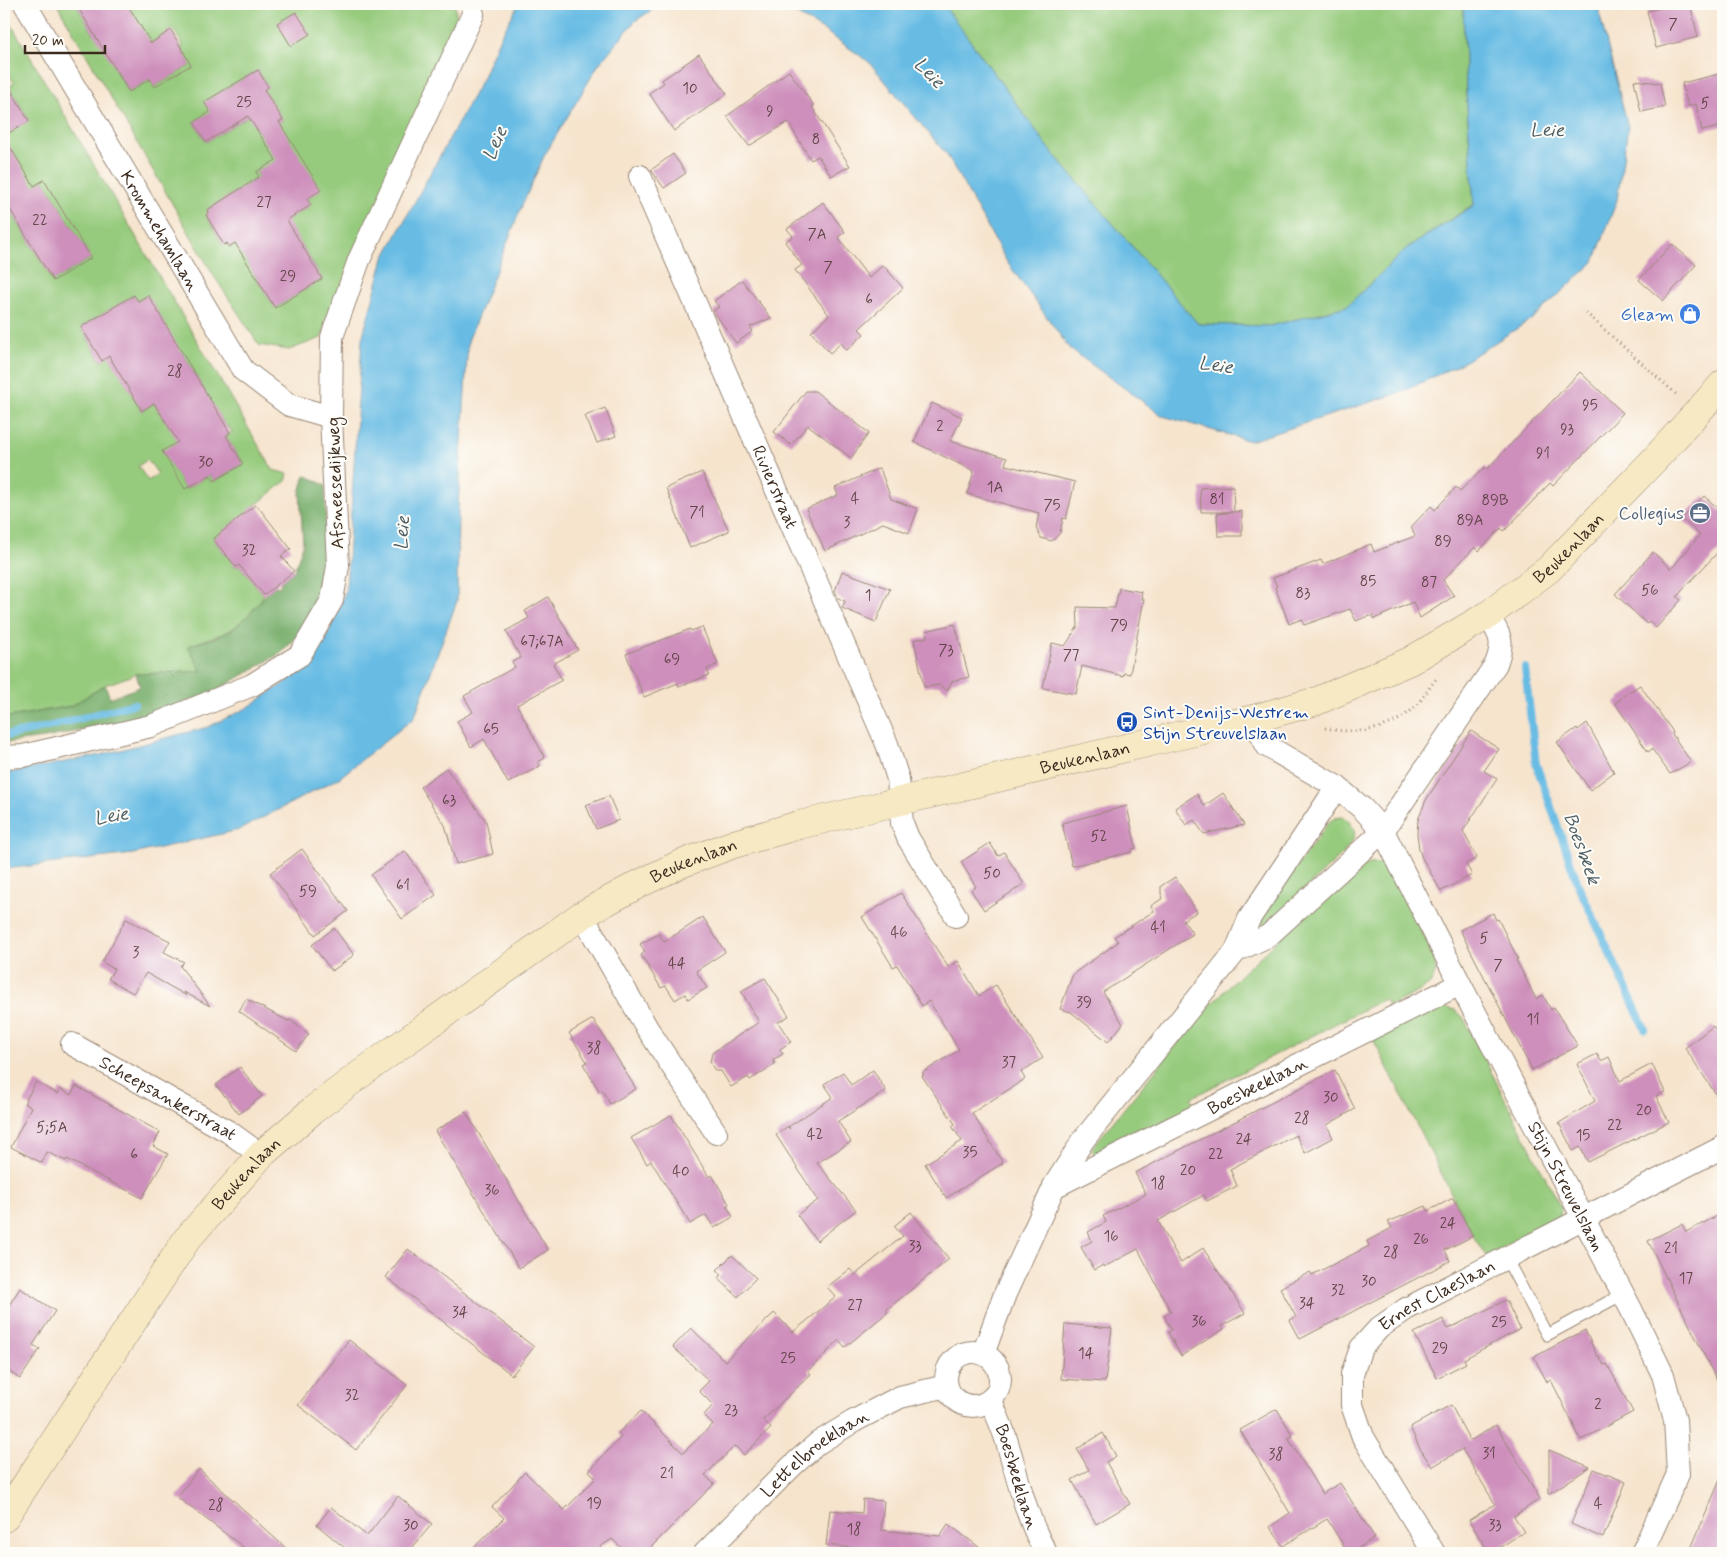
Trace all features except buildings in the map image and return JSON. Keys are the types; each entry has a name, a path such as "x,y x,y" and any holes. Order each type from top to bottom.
{"street":[{"name":"Krommehamlaan","path":"25,4 243,370 289,405 331,418"},
{"name":"Afsneesedijkweg","path":"4,758 23,756 151,726 252,685 300,655 332,600 338,566 331,418 332,337 359,260 473,14"},
{"name":"Rivierstraat","path":"640,176 887,744 898,779 900,801"},
{"name":"Beukenlaan","path":"4,1518 186,1239 261,1155 313,1110 370,1067 582,915 678,865 734,844 799,825 1253,719 1317,701 1410,661 1488,615 1549,569 1654,460 1723,384"},
{"path":"1236,951 1268,936 1383,831 1496,664 1502,639 1488,615"},
{"path":"1253,719 1267,746 1336,787 1363,809 1383,831"},
{"path":"983,1354 1005,1294 1054,1187 1084,1139 1236,951 1249,918 1336,787"},
{"path":"900,801 902,823 908,838 956,916"},
{"name":"Stijn Streuvelslaan","path":"1383,831 1460,984 1584,1218 1663,1375 1675,1420 1678,1474 1642,1553"},
{"path":"582,915 648,1028 716,1133"},
{"name":"Boesbeeklaan","path":"1054,1187 1460,984"},
{"name":"Scheepsankerstraat","path":"72,1044 229,1132 261,1155"},
{"name":"Ernest Claeslaan","path":"1434,1553 1363,1437 1352,1405 1352,1374 1361,1348 1379,1328 1406,1309 1723,1147"},
{"path":"946,1386 948,1367 954,1359 963,1354 973,1352 983,1354 991,1359 1000,1375 1000,1384 991,1400"},
{"name":"Boesbeeklaan","path":"946,1386 951,1396 960,1404 970,1407 981,1406 991,1400 1005,1436 1021,1497 1046,1553"},
{"name":"Lettelbroeklaan","path":"705,1553 792,1465 818,1443 854,1421 900,1397 946,1386"}],"lane":[{"path":"1506,1258 1547,1335 1623,1294"}],"path":[{"path":"1586,313 1696,413"}],"green space":[{"path":"57,4 76,4 94,34 131,11 127,4 455,4 457,21 321,338 289,350 259,345 214,276","holes":["173,29 191,65 154,87 150,79 129,92 113,66","258,70 268,87 264,90 283,120 260,134 248,116 206,142 194,122 218,108 212,97","256,172 310,206 254,239 251,234 229,247 227,243 223,245 206,215 208,213 207,210 259,177","302,245 322,279 275,308 254,274"]},
{"path":"943,4 1463,4 1466,92 1474,204 1407,248 1347,306 1270,326 1198,324 1051,151"},
{"path":"4,12 273,470 288,474 286,481 213,539 236,567 239,565 264,595 252,612 230,631 188,646 202,671 136,674 105,685 71,706 4,718 4,136 29,120 9,86 14,83 4,65","holes":["44,180 91,258 53,281 6,203","134,295 138,301 148,295 164,323 101,361 81,327","184,355 207,395 164,420 154,403 142,411 128,387","228,426 232,432 226,436 243,464 214,481 210,475 185,489 168,460","147,460 158,474 148,481 138,466"]},
{"path":"305,475 325,485 327,574 320,603 305,629 281,653 214,692 141,718 45,738 4,743 4,718 71,706 105,685 110,698 140,687 136,674 201,671 188,646 227,633 243,620 275,586 280,587 281,582 294,571 303,545 300,493"},
{"path":"1342,817 1348,820 1355,831 1354,838 1343,854 1265,926 1258,920 1329,822 1335,818"},
{"path":"1384,863 1388,865 1429,945 1436,971 1431,983 1422,990 1389,1006 1384,999 1191,1098 1195,1106 1097,1156 1092,1148 1095,1144 1199,1017 1239,976 1354,870 1369,864"},
{"path":"1444,1007 1455,1010 1463,1017 1561,1208 1560,1216 1486,1256 1473,1236 1373,1039 1435,1008"}],"water":[{"name":"Leie","path":"519,4 661,4 635,21 599,64 544,156 521,208 468,341 458,508 457,601 414,718 339,778 239,830 133,854 4,869 4,774 101,755 208,727 247,708 286,682 326,639 346,590 362,339 384,258 482,79 500,37"},
{"name":"Leie","path":"779,4 943,4 1051,151 1198,324 1270,326 1347,306 1407,248 1474,205 1466,92 1463,4 1597,4 1628,127 1617,200 1594,262 1532,319 1464,362 1402,392 1250,441 1163,416 1070,349 1007,262 947,155 869,62 825,31"}],"waterway":[{"name":"Boesbeek","path":"1525,668 1536,764 1579,887 1645,1029"},
{"path":"4,736 44,728 134,704"}],"place":[{"name":"Gleam","path":"1690,314"},
{"name":"Collegius","path":"1700,513"},
{"name":"Sint-Denijs-Westrem Stijn Streuvelslaan","path":"1127,722"}]}
